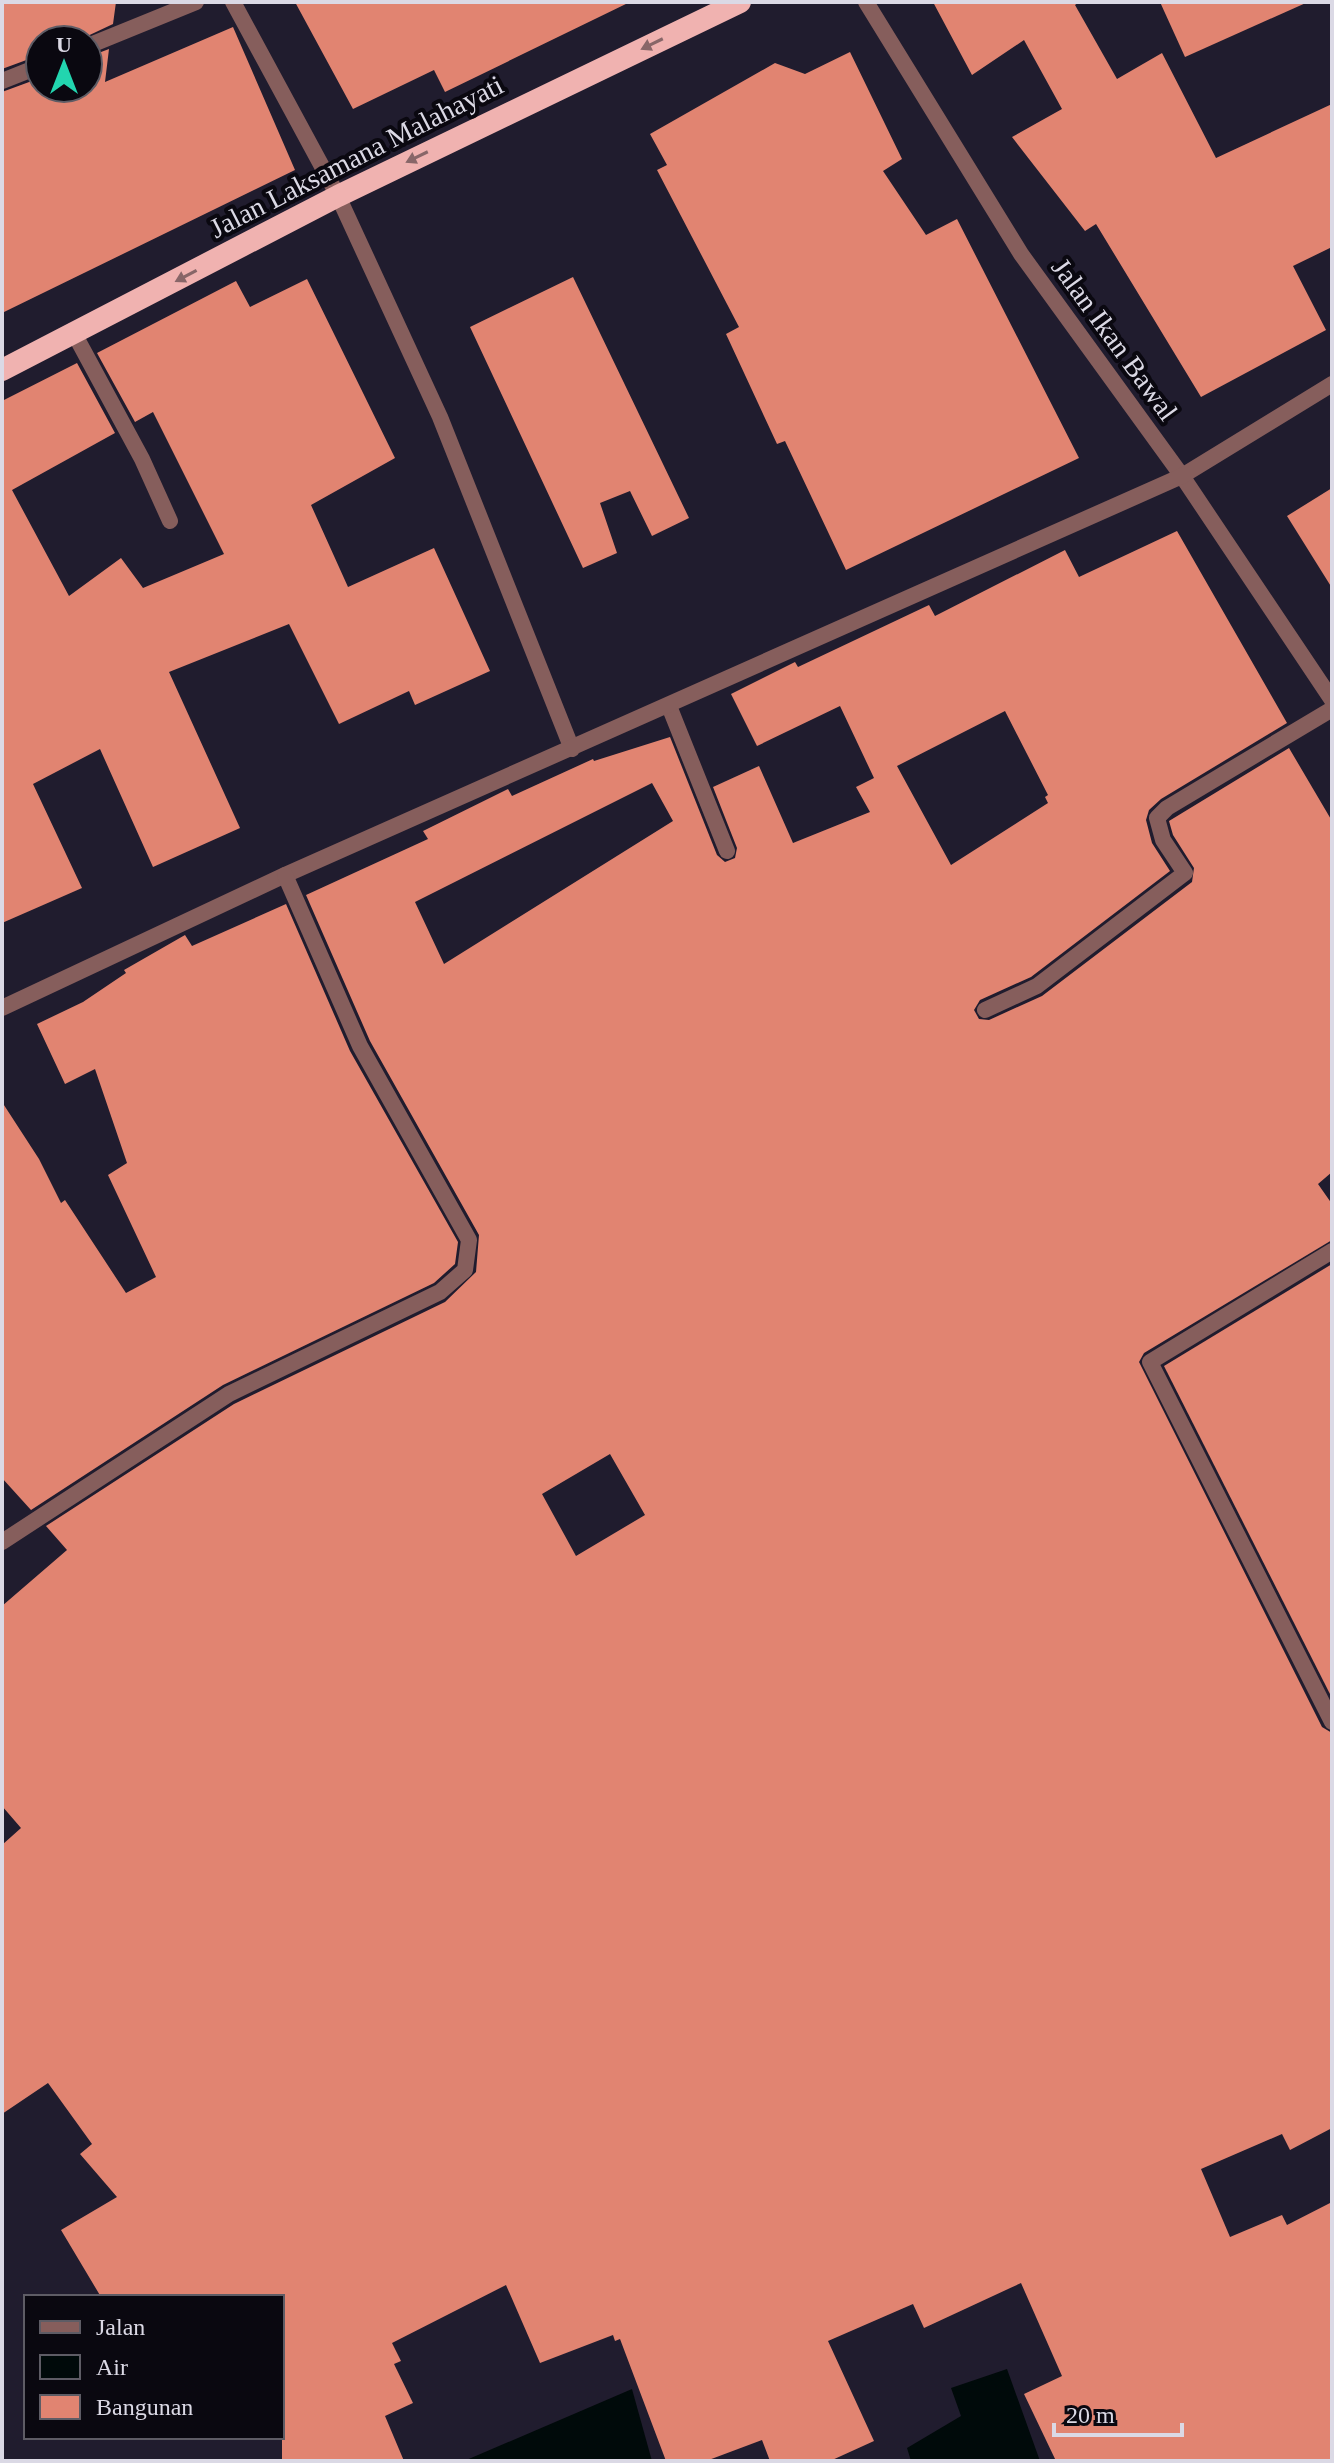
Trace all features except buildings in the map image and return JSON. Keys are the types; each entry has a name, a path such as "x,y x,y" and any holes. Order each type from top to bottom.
{"highway":[{"name":"Jalan Laksamana Malahayati","path":"2,370 75,335 338,196 740,2"}],"street":[{"path":"104,39 196,2"},
{"path":"233,2 338,196 440,417 572,749"},
{"name":"Jalan Ikan Bawal","path":"866,2 1021,254 1182,476 1332,700"},
{"path":"2,81 24,72"},
{"path":"75,335 142,459 170,521"},
{"path":"2,1008 285,875 1182,476 1332,384"},
{"path":"669,706 727,851"},
{"path":"985,1010 1037,986 1185,873 1163,840 1157,818 1167,808 1332,709"},
{"path":"2,1542 229,1394 298,1357 440,1292 465,1270 469,1240 360,1046 285,875"},
{"path":"1332,1251 1150,1362 1332,1722"}],"water":[{"path":"1007,2369 1040,2461 911,2461 907,2448 961,2416 951,2388"},
{"path":"632,2389 652,2461 464,2461"}]}
